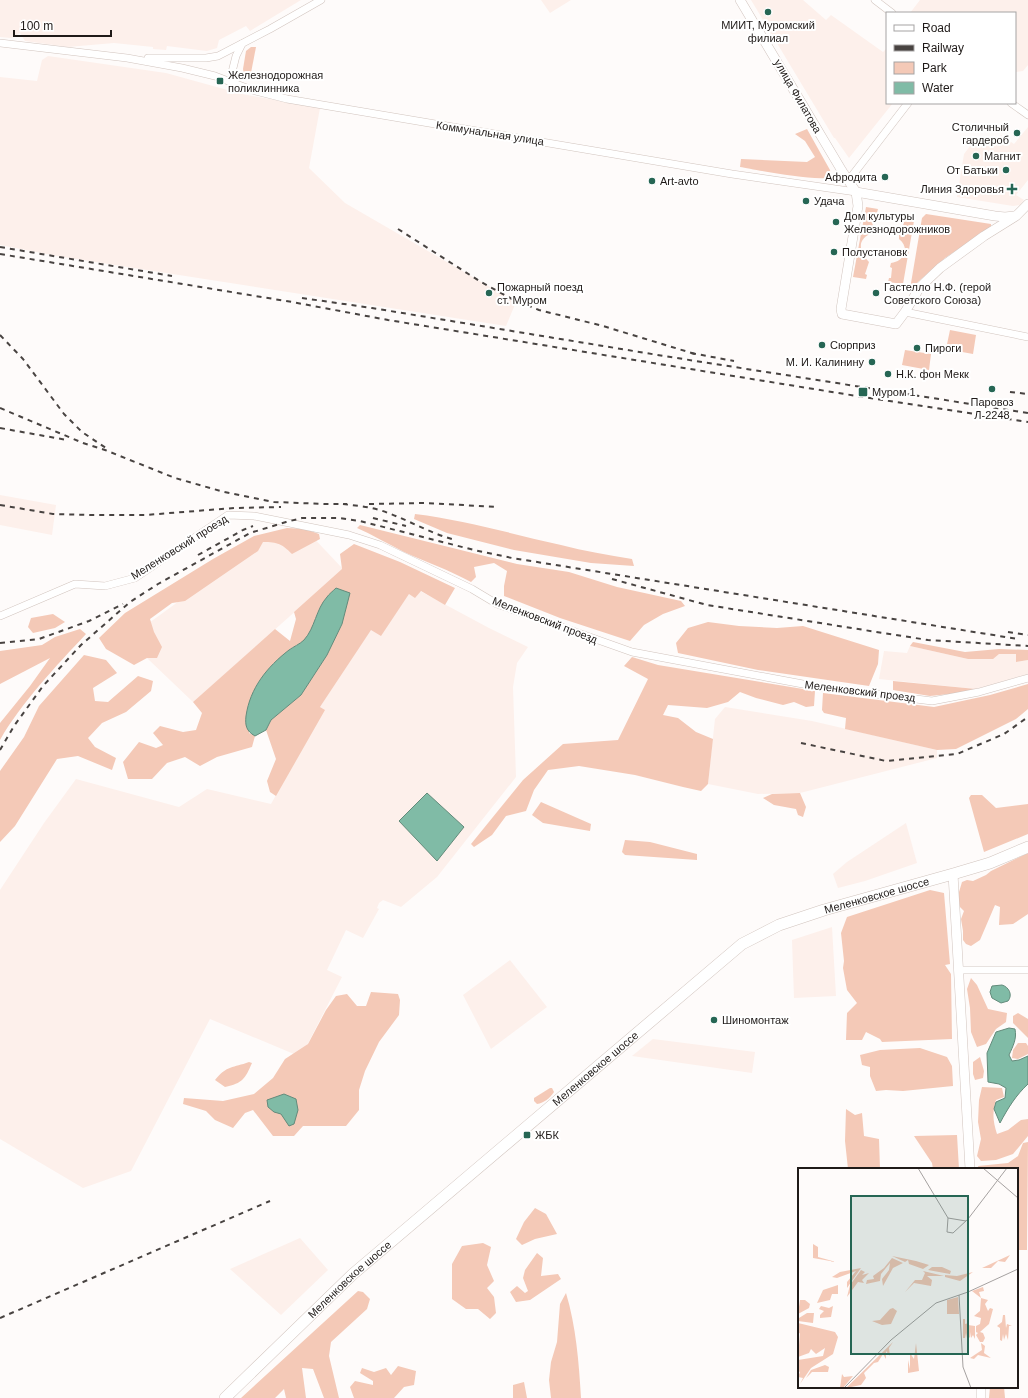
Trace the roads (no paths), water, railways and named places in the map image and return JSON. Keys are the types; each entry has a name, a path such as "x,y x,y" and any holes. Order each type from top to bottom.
{"main road":[{"name":"Меленковское шоссе","path":"225,1398 353,1274 742,944 779,925 824,910 990,863 1028,847"}],"street":[{"path":"0,43 127,58 206,58 218,56 321,0"},
{"name":"улица Филатова","path":"740,0 856,192"},
{"path":"875,0 891,12"},
{"path":"234,84 232,72 236,56 242,43"},
{"name":"Коммунальная улица","path":"127,58 182,68 215,76 234,84 287,99 732,174 856,192"},
{"path":"848,181 907,104"},
{"path":"1013,104 1028,115"},
{"path":"1016,216 994,216 856,192 858,206 842,314 846,316 896,324 920,287 940,268 1016,216 1028,205"},
{"path":"991,232 995,224 994,216"},
{"path":"905,312 1028,337"},
{"name":"Меленковский проезд","path":"0,616 75,584 105,586 135,578 228,515 254,516 276,519 349,535 380,545 472,589 498,604 632,652 819,687 932,701 979,692 1028,678"},
{"path":"953,874 970,1168"},
{"path":"958,970 1028,970"},
{"path":"981,1388 982,1398"}],"water":[{"path":"336,588 350,593 342,624 327,655 301,695 271,720 266,730 255,736 248,730 246,725 248,706 251,696 267,671 289,650 301,643 308,635 320,607"},
{"path":"427,793 464,827 437,861 399,821"},
{"path":"1002,985 1008,989 1010,996 1008,1001 1001,1003 992,998 990,992 992,986"},
{"path":"1009,1028 1015,1029 1014,1042 1009,1055 1012,1061 1028,1056 1028,1084 1012,1102 1000,1123 994,1109 996,1102 1005,1098 1006,1088 999,1084 988,1082 987,1053 996,1032"},
{"path":"284,1094 296,1099 298,1110 294,1124 289,1126 281,1114 274,1112 268,1107 267,1100"}],"railway":[{"path":"398,229 481,282 512,299 539,310 603,326 695,354"},
{"path":"0,247 172,276"},
{"path":"0,254 292,302 388,320 863,397 1028,422"},
{"path":"302,298 1028,413"},
{"path":"0,335 23,359 64,414 82,432 106,448"},
{"path":"691,353 734,361"},
{"path":"1010,392 1028,394"},
{"path":"0,408 83,443 105,450 175,478 224,492 274,502 347,504"},
{"path":"0,428 67,440"},
{"path":"369,504 426,503 498,507"},
{"path":"343,504 377,509 436,534 452,539"},
{"path":"0,505 53,514 92,515 145,515 234,508 281,507"},
{"path":"0,750 14,726 43,686 81,645 130,602 158,584 250,533 302,518 340,518 360,521 474,550 512,558 1018,639"},
{"path":"373,518 406,526"},
{"path":"198,555 253,526"},
{"path":"612,579 707,605 928,640 1028,646"},
{"path":"0,643 39,639 89,621 123,604"},
{"path":"1008,632 1028,635"},
{"path":"801,743 886,761 957,754 1004,734 1028,717"},
{"path":"0,1318 270,1201"}],"place":[{"name":"МИИТ, Муромский филиал","path":"768,12"},
{"name":"Железнодорожная поликлинника","path":"220,81"},
{"name":"Столичный гардероб","path":"1017,133"},
{"name":"Магнит","path":"976,156"},
{"name":"От Батьки","path":"1006,170"},
{"name":"Афродита","path":"885,177"},
{"name":"Art-avto","path":"652,181"},
{"name":"Линия Здоровья","path":"1012,189"},
{"name":"Удача","path":"806,201"},
{"name":"Дом культуры Железнодорожников","path":"836,222"},
{"name":"Полустановк","path":"834,252"},
{"name":"Пожарный поезд ст. Муром","path":"489,293"},
{"name":"Гастелло Н.Ф. (герой Советского Союза)","path":"876,293"},
{"name":"Сюрприз","path":"822,345"},
{"name":"Пироги","path":"917,348"},
{"name":"М. И. Калинину","path":"872,362"},
{"name":"Н.К. фон Мекк","path":"888,374"},
{"name":"Паровоз Л-2248","path":"992,389"},
{"name":"Муром 1","path":"863,392"},
{"name":"Шиномонтаж","path":"714,1020"},
{"name":"ЖБК","path":"527,1135"}]}
